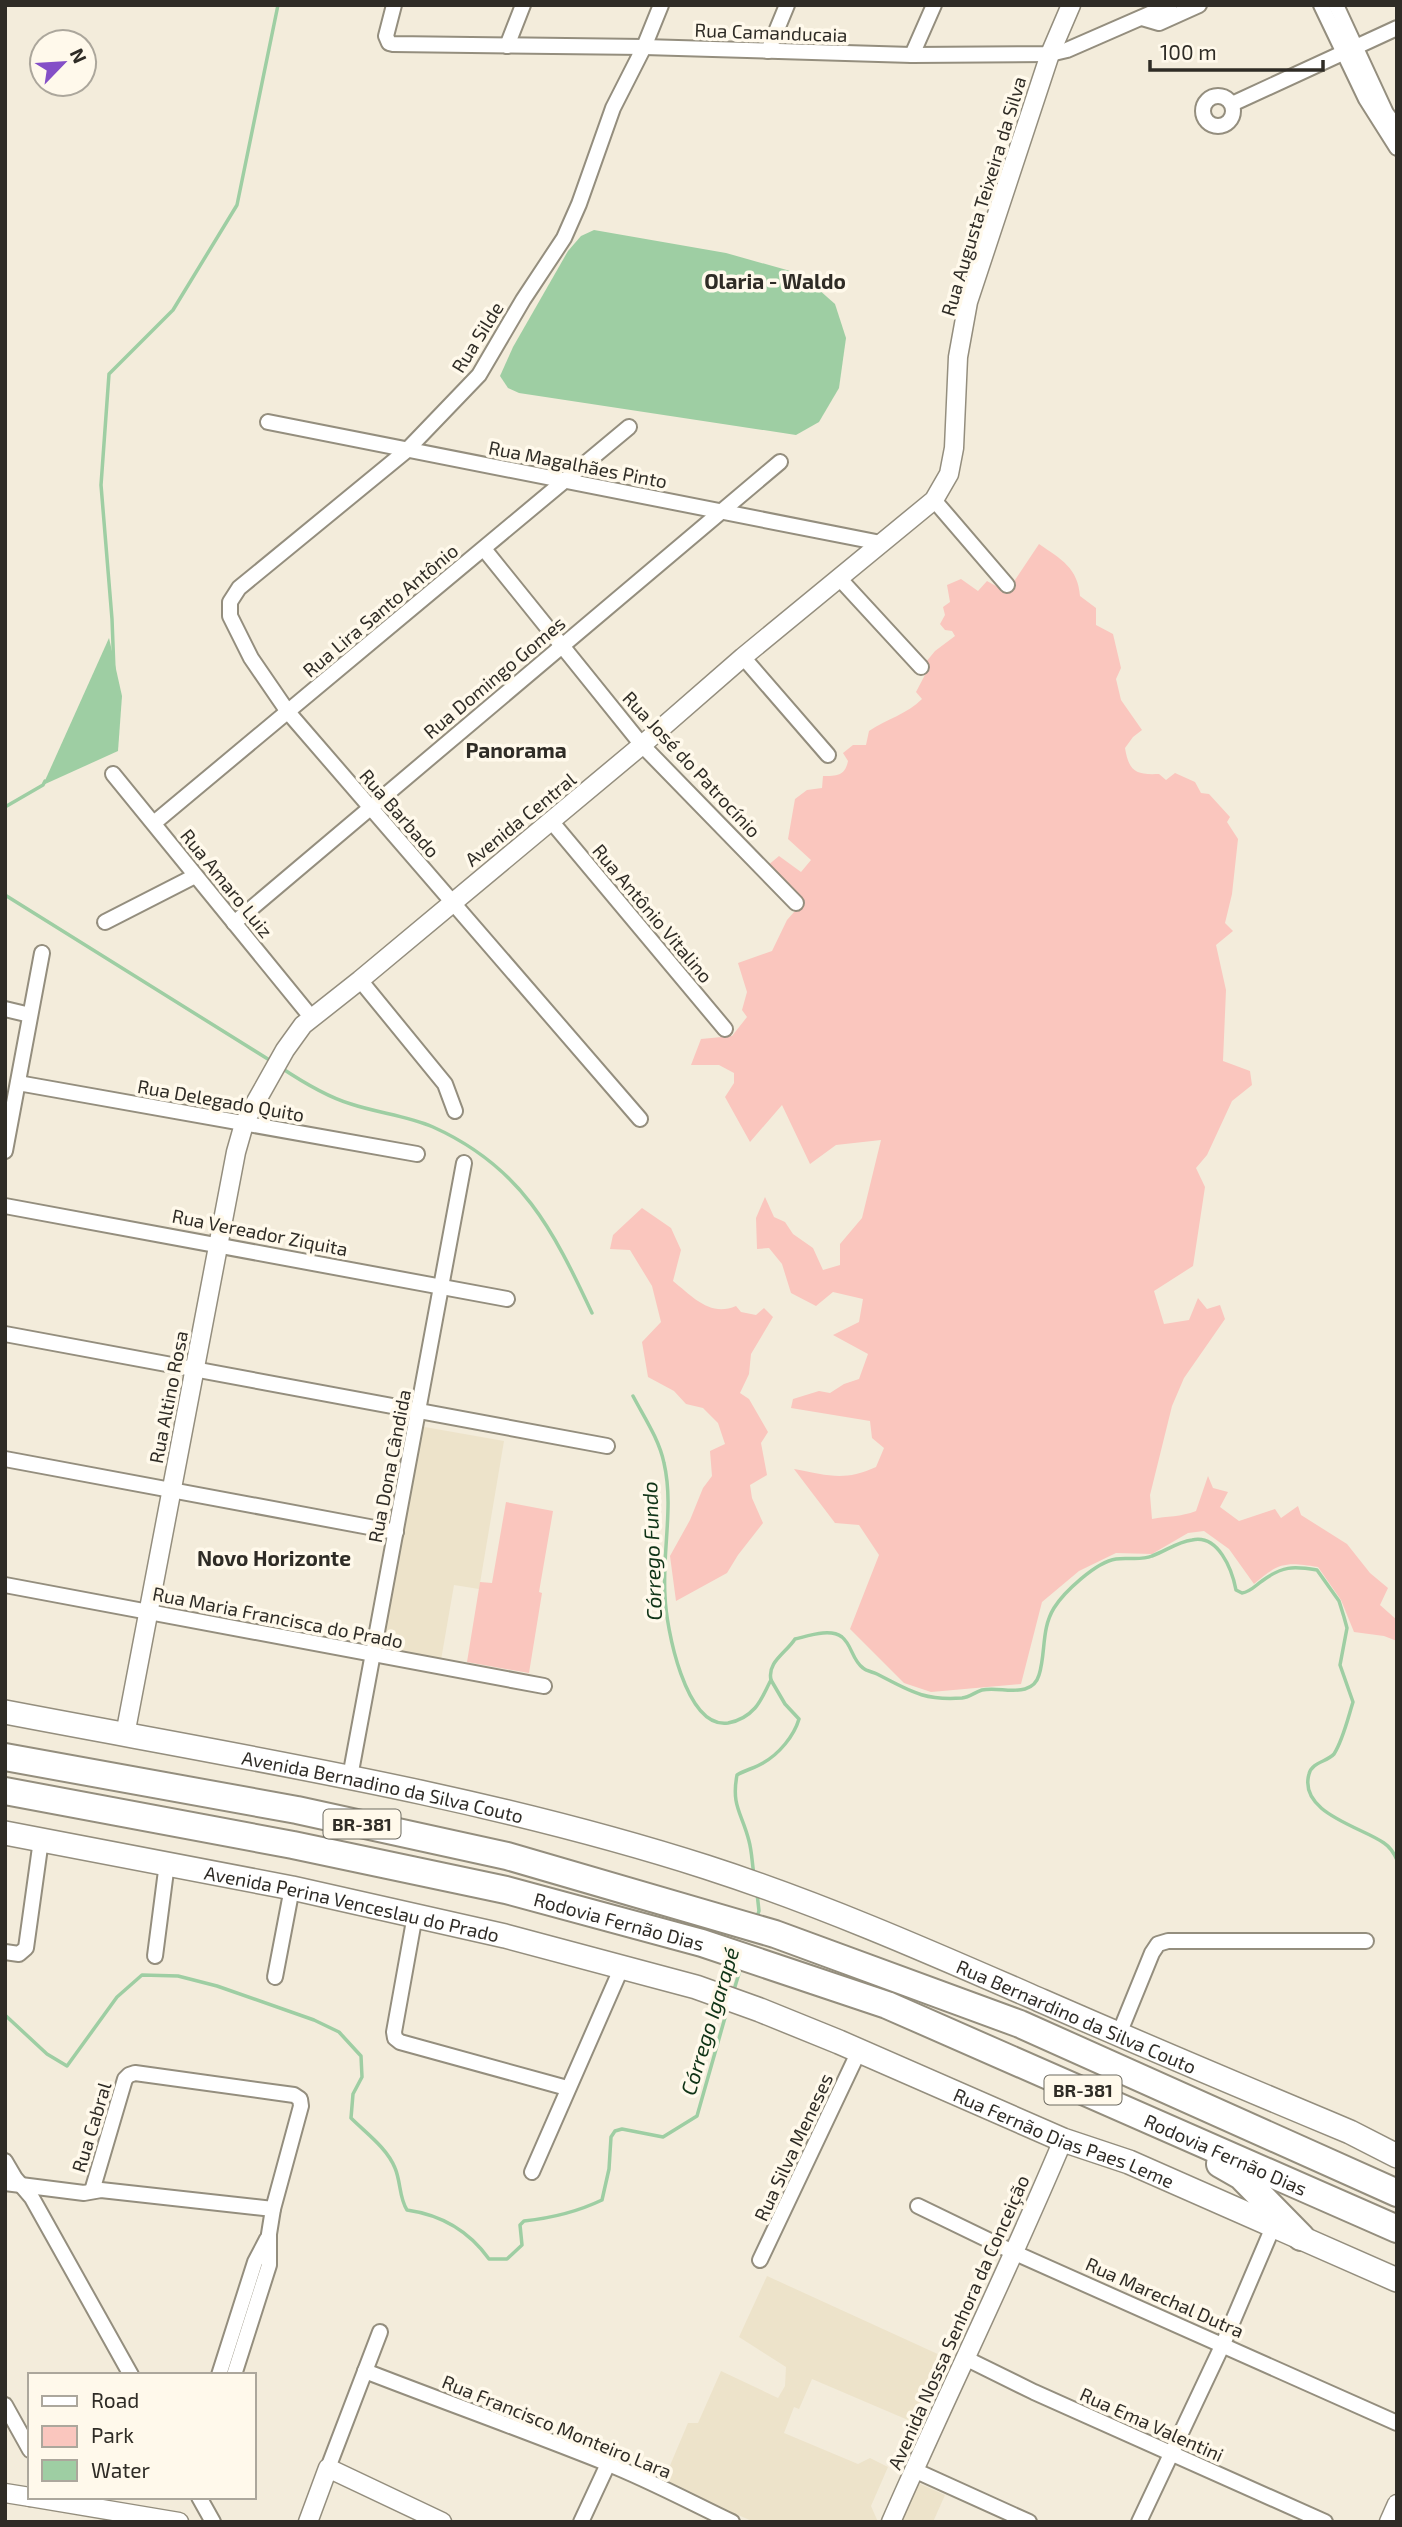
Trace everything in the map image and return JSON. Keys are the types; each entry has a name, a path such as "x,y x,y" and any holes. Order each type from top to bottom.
{"highway":[{"name":"Rodovia Fernão Dias","path":"5,1757 297,1810 507,1856 775,1934 1020,2024 1397,2193"},
{"name":"Rodovia Fernão Dias","path":"5,1791 293,1845 506,1891 764,1962 887,2005 1397,2229"},
{"path":"1099,2097 1241,2176 1301,2238"}],"main road":[{"name":"Avenida Bernadino da Silva Couto","path":"5,1712 350,1777 515,1813 643,1847 755,1883"},
{"name":"Avenida Perina Venceslau do Prado","path":"5,1833 167,1863 415,1915 696,1987 730,2000"},
{"name":"Rua Bernardino da Silva Couto","path":"755,1883 793,1896 1337,2127 1397,2156"},
{"name":"Rua Fernão Dias Paes Leme","path":"730,2000 760,2010 1063,2140 1129,2162 1397,2280"}],"street":[{"name":"Rua Camanducaia","path":"394,5 386,36 389,43 393,44 644,47 912,55 1050,54 1067,50 1170,5"},
{"path":"507,46 523,5"},
{"name":"Rua Silde","path":"230,616 230,602 239,588 407,451 479,375 523,300 564,238 613,108 644,47 661,5"},
{"path":"768,51 787,5"},
{"path":"912,55 934,5"},
{"name":"Rua Augusta Teixeira da Silva","path":"881,543 934,500 949,474 954,448 958,357 968,302 1050,54 1071,5"},
{"name":"Rua Camanducaia","path":"1142,18 1158,23 1199,5"},
{"path":"1321,5 1397,128"},
{"path":"1336,5 1371,109 1397,148"},
{"path":"1232,104 1397,28"},
{"name":"Rua Magalhães Pinto","path":"268,422 881,543"},
{"name":"Rua Lira Santo Antônio","path":"155,823 629,427"},
{"name":"Rua Domingo Gomes","path":"234,923 780,462"},
{"path":"934,500 1007,585"},
{"name":"Avenida Central","path":"272,1073 285,1050 311,1017 360,980 881,543"},
{"name":"Rua José do Patrocínio","path":"484,549 642,745 796,904"},
{"path":"839,578 921,667"},
{"name":"Rua Barbado","path":"230,616 251,658 288,712 640,1119"},
{"path":"743,657 828,755"},
{"name":"Rua Amaro Luiz","path":"113,774 311,1017"},
{"name":"Rua Antônio Vitalino","path":"551,821 725,1028"},
{"path":"105,922 195,876"},
{"path":"5,1151 42,953"},
{"path":"360,980 444,1084 455,1111"},
{"path":"5,1009 30,1015"},
{"name":"Rua Altino Rosa","path":"125,1735 244,1124 272,1073"},
{"name":"Rua Delegado Quito","path":"18,1083 417,1154"},
{"name":"Rua Dona Cândida","path":"350,1777 464,1163"},
{"name":"Rua Vereador Ziquita","path":"5,1206 507,1299"},
{"path":"5,1334 607,1446"},
{"path":"5,1459 396,1532"},
{"name":"Rua Maria Francisca do Prado","path":"5,1585 544,1686"},
{"path":"5,1952 22,1953 26,1948 41,1840"},
{"path":"155,1956 167,1863"},
{"path":"275,1977 292,1888"},
{"path":"415,1915 394,2032 398,2041 567,2088"},
{"path":"1119,2035 1152,1952 1158,1944 1168,1941 1367,1941"},
{"path":"532,2172 621,1969"},
{"name":"Rua Silva Meneses","path":"760,2260 859,2052"},
{"name":"Rua Cabral","path":"92,2191 125,2080 135,2073 293,2095 300,2099 301,2106 273,2209"},
{"name":"Avenida Nossa Senhora da Conceição","path":"891,2522 1016,2253 1063,2140"},
{"path":"5,2161 32,2198 130,2373"},
{"path":"5,2183 84,2193 101,2190 273,2209 269,2234 269,2264 235,2373"},
{"name":"Rua Marechal Dutra","path":"918,2206 1016,2253 1397,2423"},
{"path":"1139,2522 1223,2344 1273,2227"},
{"path":"220,2373 255,2262 269,2234"},
{"path":"308,2522 380,2332"},
{"name":"Rua Ema Valentini","path":"965,2358 1034,2392 1325,2522"},
{"name":"Rua Francisco Monteiro Lara","path":"365,2371 473,2410 522,2432 608,2464 732,2522"},
{"path":"5,2404 28,2445"},
{"path":"581,2522 608,2464"},
{"path":"328,2468 440,2521"},
{"path":"914,2470 1030,2522"},
{"path":"5,2493 28,2497"},
{"path":"200,2499 213,2522"},
{"path":"57,2500 135,2518 179,2522"},
{"path":"1389,2522 1397,2504"}],"shaded area":[{"path":"419,1426 504,1441 479,1589 454,1585 441,1660 382,1650"},
{"path":"767,2276 953,2361 944,2381 932,2382 915,2423 812,2379 799,2409 794,2407 784,2433 858,2464 870,2458 888,2467 871,2506 878,2522 754,2522 663,2482 688,2423 698,2423 721,2371 778,2398 785,2386 786,2367 739,2337"},
{"path":"916,2482 945,2495 933,2522 896,2522"}],"green space":[{"path":"1039,544 1072,571 1080,596 1096,608 1096,625 1113,634 1121,668 1116,679 1121,700 1142,730 1125,748 1131,767 1139,773 1159,774 1166,780 1175,773 1195,782 1201,793 1209,794 1230,817 1227,822 1238,839 1232,894 1225,923 1233,931 1216,945 1226,990 1223,1061 1250,1071 1252,1085 1232,1101 1207,1155 1196,1168 1205,1187 1193,1266 1154,1291 1164,1324 1189,1320 1198,1298 1207,1309 1220,1305 1225,1319 1184,1378 1172,1406 1150,1495 1152,1519 1196,1511 1208,1476 1213,1488 1228,1492 1220,1507 1239,1521 1275,1509 1281,1518 1298,1506 1301,1515 1347,1544 1370,1573 1388,1588 1380,1605 1397,1620 1397,1641 1384,1636 1354,1632 1341,1600 1318,1567 1283,1565 1270,1571 1254,1584 1229,1549 1204,1531 1188,1533 1152,1554 1116,1553 1079,1571 1042,1602 1021,1684 931,1692 904,1683 850,1629 879,1555 859,1525 835,1523 794,1469 835,1476 864,1472 876,1467 884,1448 872,1438 870,1421 791,1408 793,1399 819,1391 830,1393 859,1379 868,1354 833,1335 859,1322 863,1299 833,1292 816,1306 791,1293 782,1264 769,1248 757,1249 756,1218 765,1197 774,1217 785,1222 793,1234 813,1248 823,1270 840,1265 840,1244 862,1218 881,1140 836,1145 810,1164 782,1105 750,1142 725,1097 734,1083 734,1073 719,1065 691,1065 701,1039 732,1036 747,1017 742,1010 747,992 738,963 772,951 787,920 802,903 767,866 779,856 801,872 811,860 788,839 795,799 807,790 822,788 823,776 836,775 847,766 848,761 843,753 853,745 866,745 869,731 910,709 922,699 916,692 927,671 926,662 935,651 955,636 940,624 945,615 943,607 950,602 947,585 961,579 978,591 987,581 1003,590 1013,583"},
{"path":"642,1208 671,1228 681,1250 673,1281 702,1304 710,1307 727,1309 736,1306 741,1312 756,1315 764,1308 773,1317 751,1354 749,1374 740,1393 749,1399 768,1432 761,1443 767,1475 750,1485 752,1498 763,1523 727,1573 676,1601 670,1556 690,1520 703,1488 712,1476 710,1451 725,1444 718,1423 703,1408 686,1404 674,1391 648,1377 642,1342 661,1322 652,1286 630,1250 610,1249 613,1235"},
{"path":"506,1502 553,1511 529,1673 467,1662 480,1582 492,1583"}],"water":[{"path":"594,230 726,253 801,274 835,304 846,338 839,388 819,422 796,435 519,393 508,388 500,376 513,347 568,251 581,236"},
{"path":"109,638 122,696 118,751 43,785"}],"waterway":[{"path":"114,671 101,485 109,374 173,310 237,205 278,5"},
{"path":"5,807 43,785 45,781"},
{"path":"5,895 271,1061"},
{"path":"280,1067 342,1101 433,1127 464,1143 490,1161 512,1182 548,1228 592,1313"},
{"name":"Córrego Fundo","path":"633,1396 659,1445 667,1479 665,1596 674,1651 689,1694 700,1710 713,1721 728,1723 749,1714 764,1694 778,1658 795,1639 819,1634 837,1634 848,1644 856,1661 864,1669 927,1696 962,1698 982,1690 1028,1688 1036,1682 1039,1675 1050,1616 1059,1601 1081,1579 1108,1561 1148,1557 1181,1543 1201,1540 1209,1542 1222,1555 1236,1590 1242,1593 1276,1572 1301,1568 1317,1570 1339,1601 1347,1628 1340,1665 1353,1702 1334,1754 1311,1770 1308,1788 1322,1809 1384,1843 1392,1850 1397,1860"},
{"name":"Córrego Igarapé","path":"754,1875 751,1849 736,1802 737,1775 775,1755 790,1738 799,1719 785,1704 771,1680"},
{"name":"Córrego Igarapé","path":"756,1919 759,1911 757,1893"},
{"name":"Córrego Igarapé","path":"733,1993 741,1967"},
{"name":"Córrego Igarapé","path":"5,2015 47,2054 67,2066 117,1997 142,1975 178,1976 217,1986 314,2020 339,2032 361,2056 362,2077 353,2094 351,2118 382,2147 391,2161 407,2210 432,2216 454,2226 473,2240 489,2259 507,2259 522,2245 520,2225 524,2221 564,2214 602,2200 609,2169 611,2137 615,2131 622,2129 663,2137 697,2116 728,2007"}],"district":[{"name":"Olaria - Waldo","path":"775,280"},
{"name":"Panorama","path":"516,749"},
{"name":"Novo Horizonte","path":"274,1557"}]}
